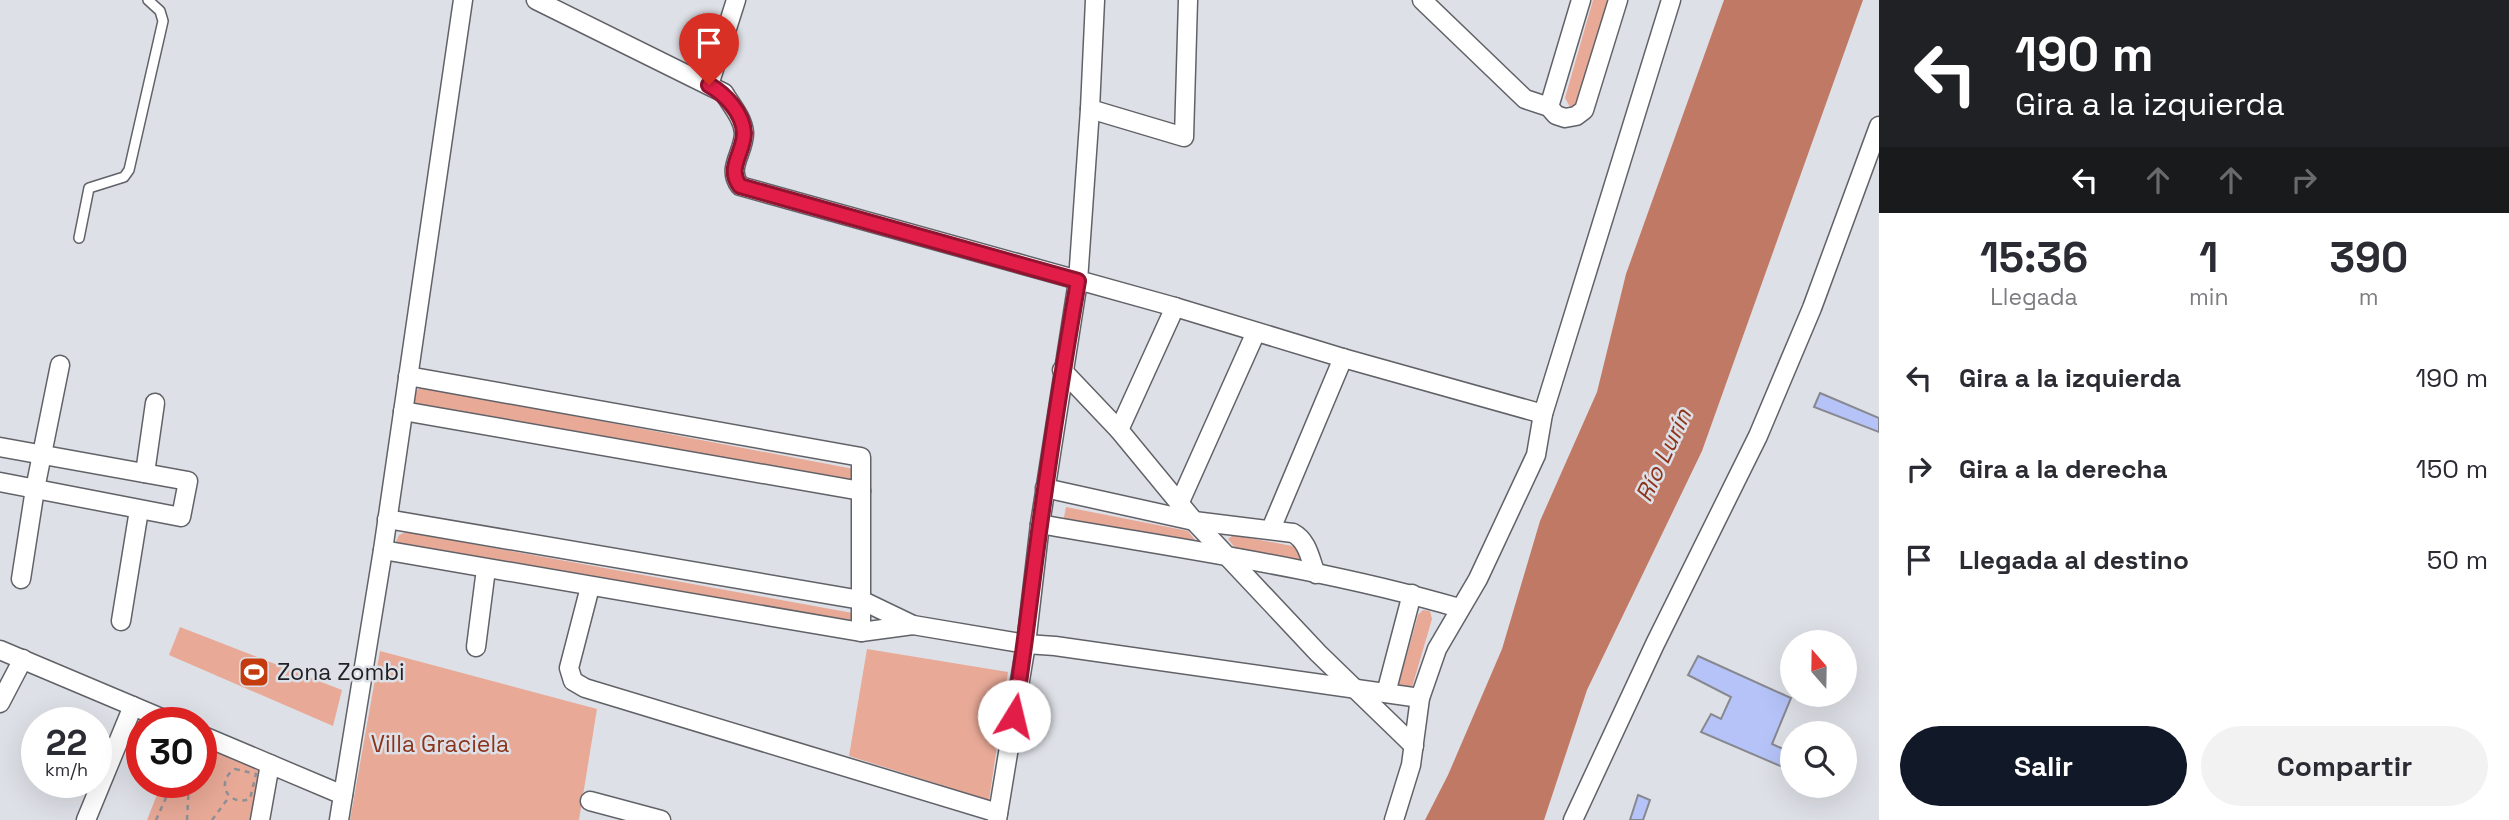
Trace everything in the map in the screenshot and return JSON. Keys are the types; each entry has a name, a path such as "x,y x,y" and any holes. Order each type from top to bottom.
{"street":[{"path":"339,820 383,550 463,0"},
{"path":"536,0 724,93 740,119 744,133 733,171 740,186 1174,307 1543,414"},
{"path":"709,85 736,0"},
{"path":"590,587 569,668 573,681 585,688 997,817 1026,644 1045,488 1078,281 1095,0"},
{"path":"1090,109 1184,137 1188,0"},
{"path":"1549,107 1581,0"},
{"path":"1426,2 1525,99 1549,107 1556,115 1565,118 1576,116 1584,110 1618,0"},
{"path":"1394,820 1411,765 1420,698 1437,649 1482,569 1536,455 1543,414 1671,0"},
{"path":"1573,820 1655,644 1758,436 1812,308 1879,126"},
{"path":"1119,430 1174,307"},
{"path":"1179,505 1256,332"},
{"path":"1271,529 1343,358"},
{"path":"21,579 35,489 60,365"},
{"path":"1062,370 1119,430 1179,505 1318,653 1413,746"},
{"path":"408,376 861,457 861,632"},
{"path":"145,473 155,403"},
{"path":"403,411 861,491"},
{"path":"0,447 188,481 181,517 0,482"},
{"path":"1045,488 1194,521 1293,533 1301,537 1316,574"},
{"path":"121,621 139,510"},
{"path":"387,519 861,600 913,625 1026,644 1420,698"},
{"path":"1040,524 1316,574 1412,594 1459,608"},
{"path":"383,550 861,632 913,625"},
{"path":"476,648 486,569"},
{"path":"1386,693 1412,594"},
{"path":"0,650 133,706 86,820"},
{"path":"0,703 23,659"},
{"path":"217,742 343,794"},
{"path":"260,820 270,764"},
{"path":"590,801 631,816 661,820"}],"lane":[{"path":"79,238 89,188 124,177 129,170 163,20 160,11 148,0"}],"path":[{"path":"235,769 256,774 250,799 239,802 229,797 224,786 230,772 235,769"},
{"path":"212,820 229,797"},
{"path":"156,820 166,798"},
{"path":"187,820 188,798"}],"green space":[{"path":"1593,0 1612,0 1582,102 1570,107 1565,98"},
{"path":"422,387 859,470 859,484 416,405 411,400 415,391"},
{"path":"1066,507 1188,531 1202,549 1063,522"},
{"path":"406,532 858,614 859,628 395,544 399,535"},
{"path":"1233,535 1303,548 1301,561 1236,549 1228,539"},
{"path":"1423,610 1430,611 1432,619 1410,694 1397,690 1418,615"},
{"name":"Zona Zombi","path":"180,627 342,690 333,726 169,655"},
{"path":"867,649 1008,672 989,800 849,756"},
{"name":"Villa Graciela","path":"380,651 597,709 579,820 350,820"},
{"path":"217,751 260,768 251,820 147,820 156,798 217,798"}],"water":[{"name":"Río Lurín","path":"1724,0 1863,0 1702,451 1587,690 1544,820 1425,820 1448,775 1502,649 1540,521 1597,392 1626,274"}],"building":[{"path":"1820,393 1879,418 1879,432 1814,407"},
{"path":"1698,656 1780,693 1780,707 1787,707 1772,744 1780,748 1780,766 1701,732 1711,714 1721,719 1731,697 1688,675"},
{"path":"1638,795 1650,800 1643,820 1630,820"}],"place":[{"name":"Zona Zombi","path":"254,672"}],"route":[{"path":"709,85 724,93 740,119 744,133 733,171 740,186 1078,281 1062,370 1014,716"}]}
